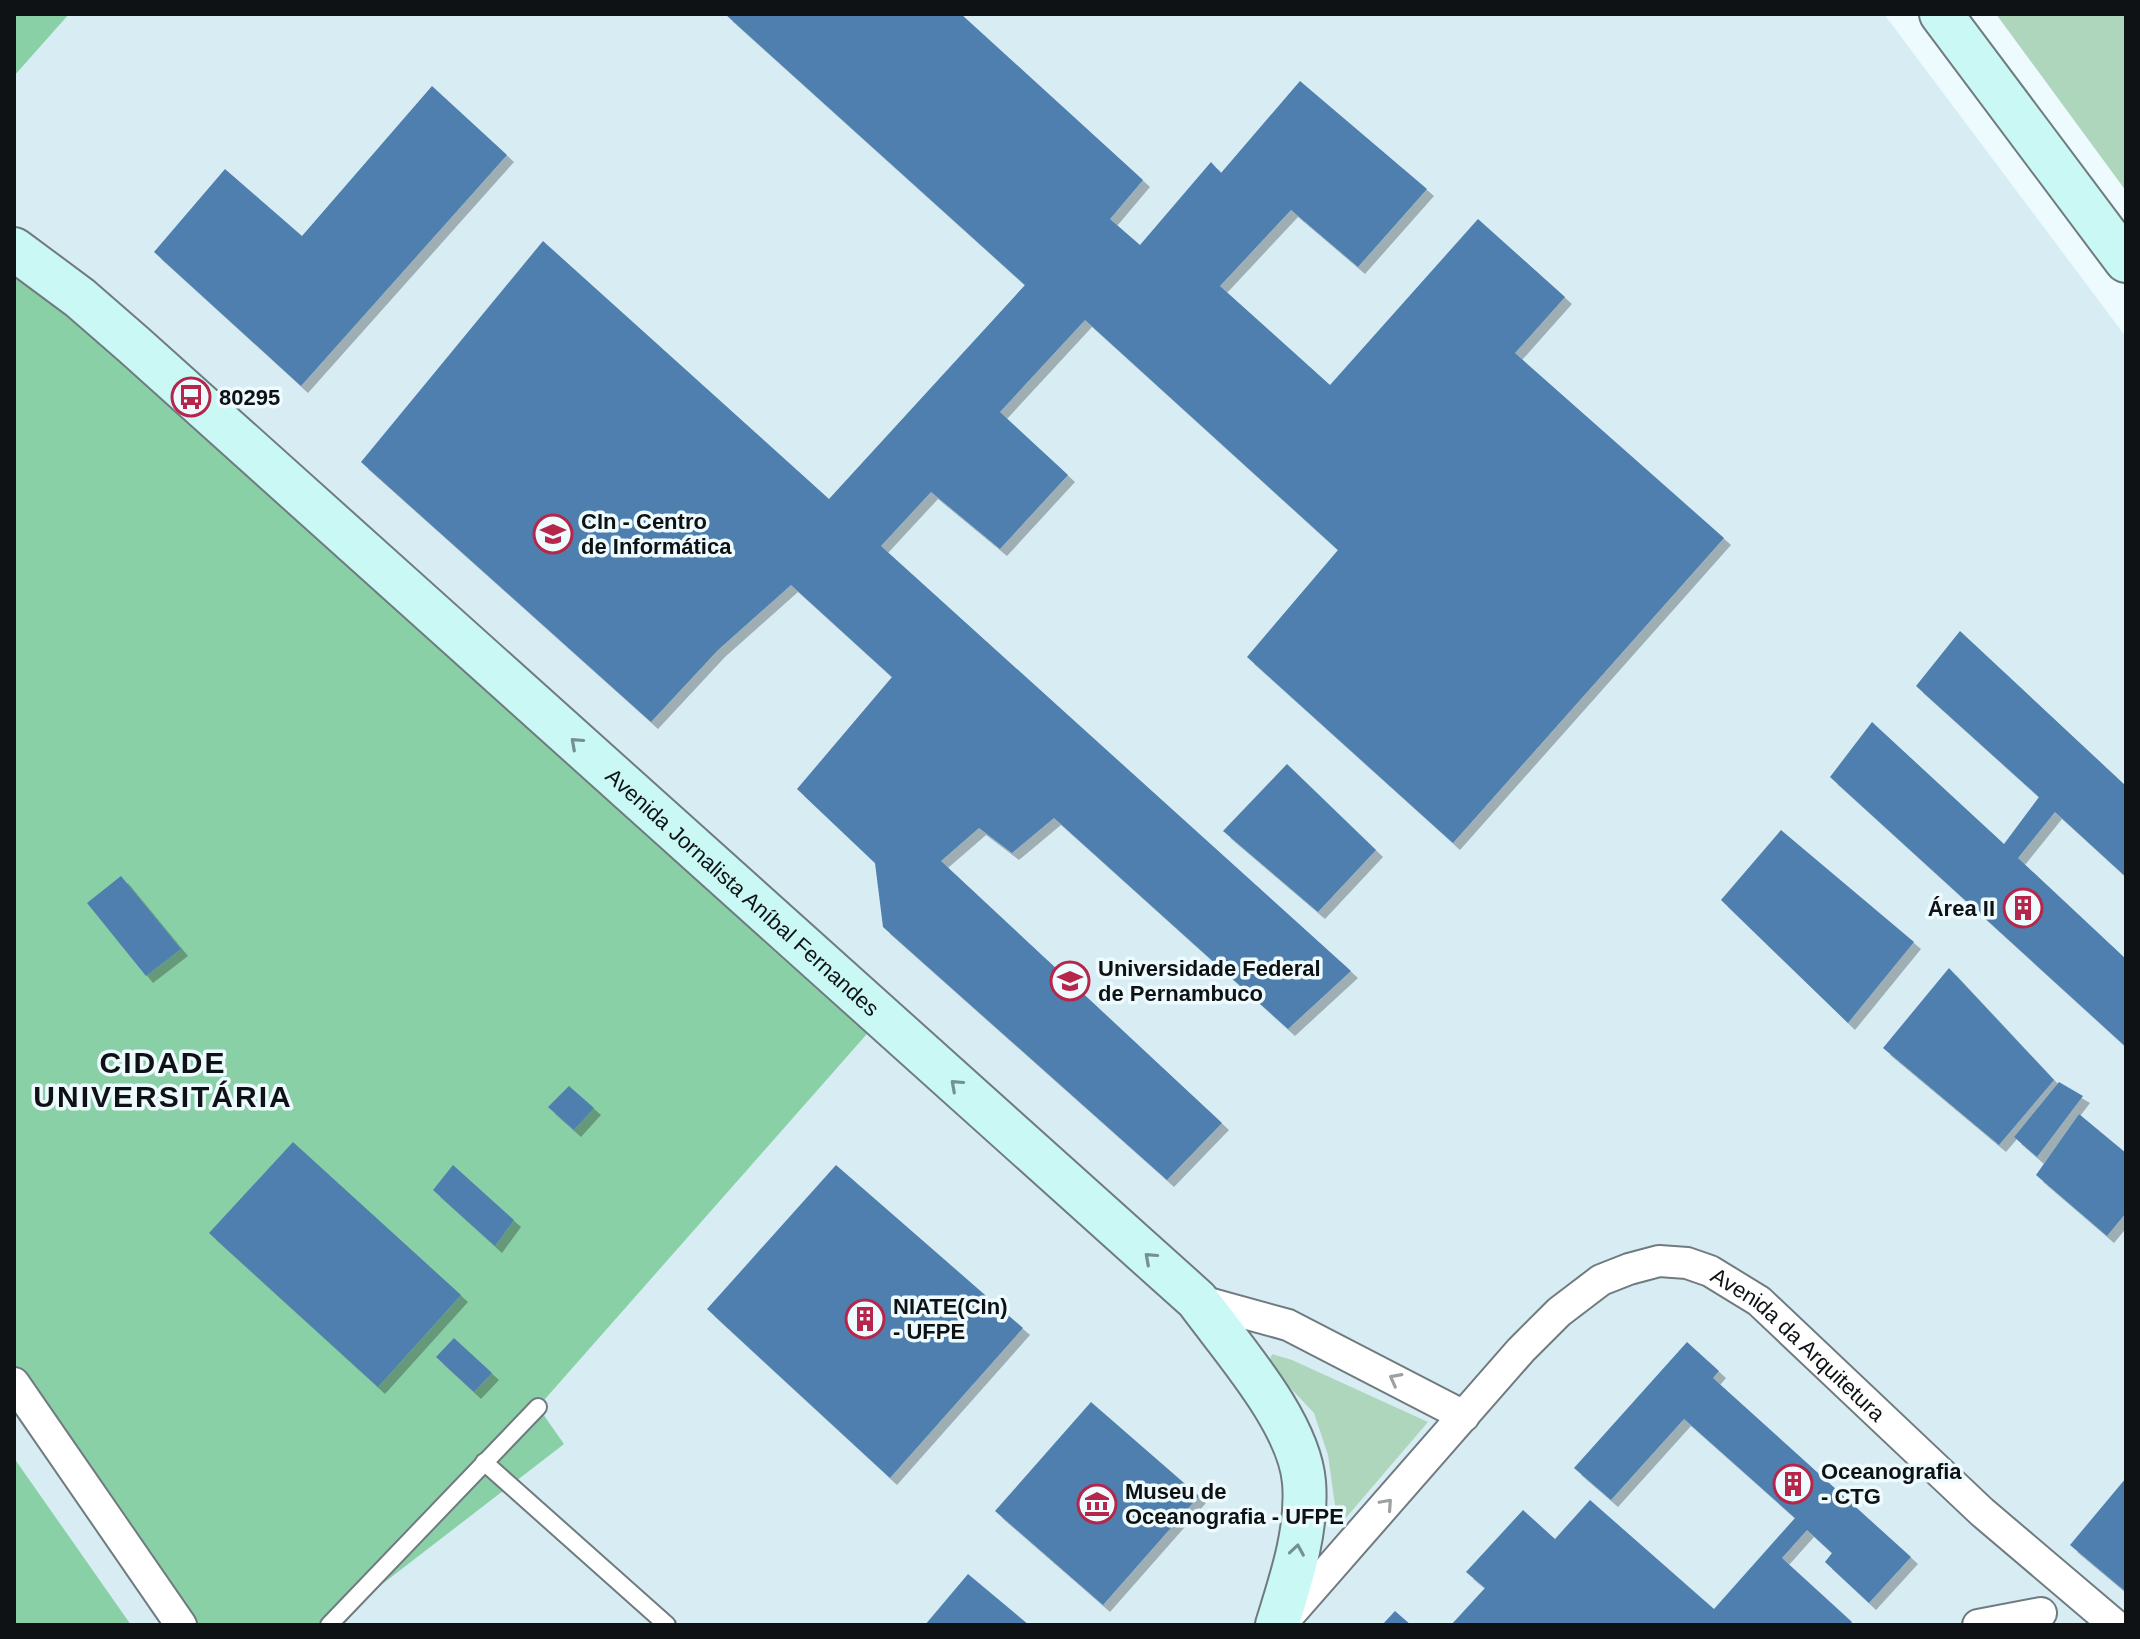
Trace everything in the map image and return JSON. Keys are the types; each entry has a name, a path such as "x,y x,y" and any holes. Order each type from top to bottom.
{"street":[{"path":"1941,14 2126,261"},
{"name":"Avenida Jornalista Aníbal Fernandes","path":"14,249 80,298 134,345 1197,1300 1265,1393 1294,1443 1304,1480 1295,1568 1278,1625"},
{"name":"Avenida da Arquitetura","path":"1278,1625 1521,1350 1559,1312 1601,1280 1659,1261 1687,1263 1734,1284 1759,1301 1982,1512 2115,1625"},
{"path":"1197,1300 1288,1325 1464,1416"},
{"path":"14,1383 181,1625"},
{"path":"1978,1625 2041,1613"}],"lane":[{"path":"329,1625 538,1407"},
{"path":"484,1462 667,1625"}],"shaded area":[{"name":"Universidade Federal de Pernambuco","path":"14,14 1884,14 2126,337 2126,1625 14,1625"}],"green space":[{"path":"14,14 69,14 14,76"},
{"path":"1996,14 2126,14 2126,191"},
{"path":"14,249 881,1018 538,1407 564,1444 329,1625 182,1625 14,1364"},
{"path":"1272,1354 1292,1360 1428,1422 1338,1527 1328,1455 1314,1413 1268,1364"},
{"path":"14,1458 131,1625 14,1625"}],"building":[{"path":"725,14 961,14 1143,180 1110,219 1140,245 1211,162 1221,173 1300,81 1427,189 1358,267 1291,210 1220,286 1330,385 1478,219 1565,297 1515,353 1724,538 1453,843 1247,657 1338,550 1085,320 1000,412 1068,475 1000,549 931,492 881,546 1351,971 1288,1029 1054,818 1012,853 979,828 941,861 1222,1123 1167,1180 883,927 875,863 797,789 892,677 791,585 718,650 651,722 361,462 543,241 829,499 1025,285"},
{"path":"432,86 507,155 301,386 154,252 225,169 302,236"},
{"path":"1960,631 2126,786 2126,877 2055,812 2018,858 2126,959 2126,1047 1830,777 1872,722 2004,844 2039,797 1916,686"},
{"path":"1287,764 1376,850 1318,912 1223,831"},
{"path":"1781,830 1914,942 1848,1023 1721,900"},
{"path":"121,876 181,949 146,976 87,903"},
{"name":"Área II","path":"1949,968 2054,1080 1999,1145 1883,1048"},
{"path":"2059,1082 2083,1096 2037,1157 2014,1137"},
{"path":"569,1086 594,1108 574,1130 548,1107"},
{"path":"2079,1114 2126,1153 2126,1213 2107,1236 2036,1175"},
{"path":"293,1142 461,1295 378,1387 209,1233"},
{"path":"453,1165 514,1220 495,1246 433,1190"},
{"name":"NIATE(CIn) - UFPE","path":"836,1165 1023,1328 890,1478 707,1309"},
{"path":"454,1338 492,1373 474,1392 436,1357"},
{"name":"Oceanografia - CTG","path":"1687,1342 1719,1371 1713,1378 1911,1557 1869,1603 1825,1562 1832,1553 1807,1530 1782,1558 1852,1622 1849,1625 1451,1625 1485,1588 1466,1572 1523,1510 1555,1539 1590,1500 1714,1609 1795,1518 1684,1419 1611,1500 1574,1468"},
{"name":"Museu de Oceanografia - UFPE","path":"1091,1402 1199,1496 1103,1605 995,1511"},
{"path":"2126,1478 2126,1592 2070,1545"},
{"path":"968,1574 1029,1625 925,1625"},
{"path":"1395,1611 1411,1625 1382,1625"}],"place":[{"name":"80295","path":"191,397"},
{"name":"CIn - Centro de Informática","path":"553,534"},
{"name":"Área II","path":"2023,908"},
{"name":"Universidade Federal de Pernambuco","path":"1070,981"},
{"name":"NIATE(CIn) - UFPE","path":"865,1319"},
{"name":"Oceanografia - CTG","path":"1793,1484"},
{"name":"Museu de Oceanografia - UFPE","path":"1097,1504"}],"district":[{"name":"CIDADE UNIVERSITÁRIA","path":"163,1079"}]}
